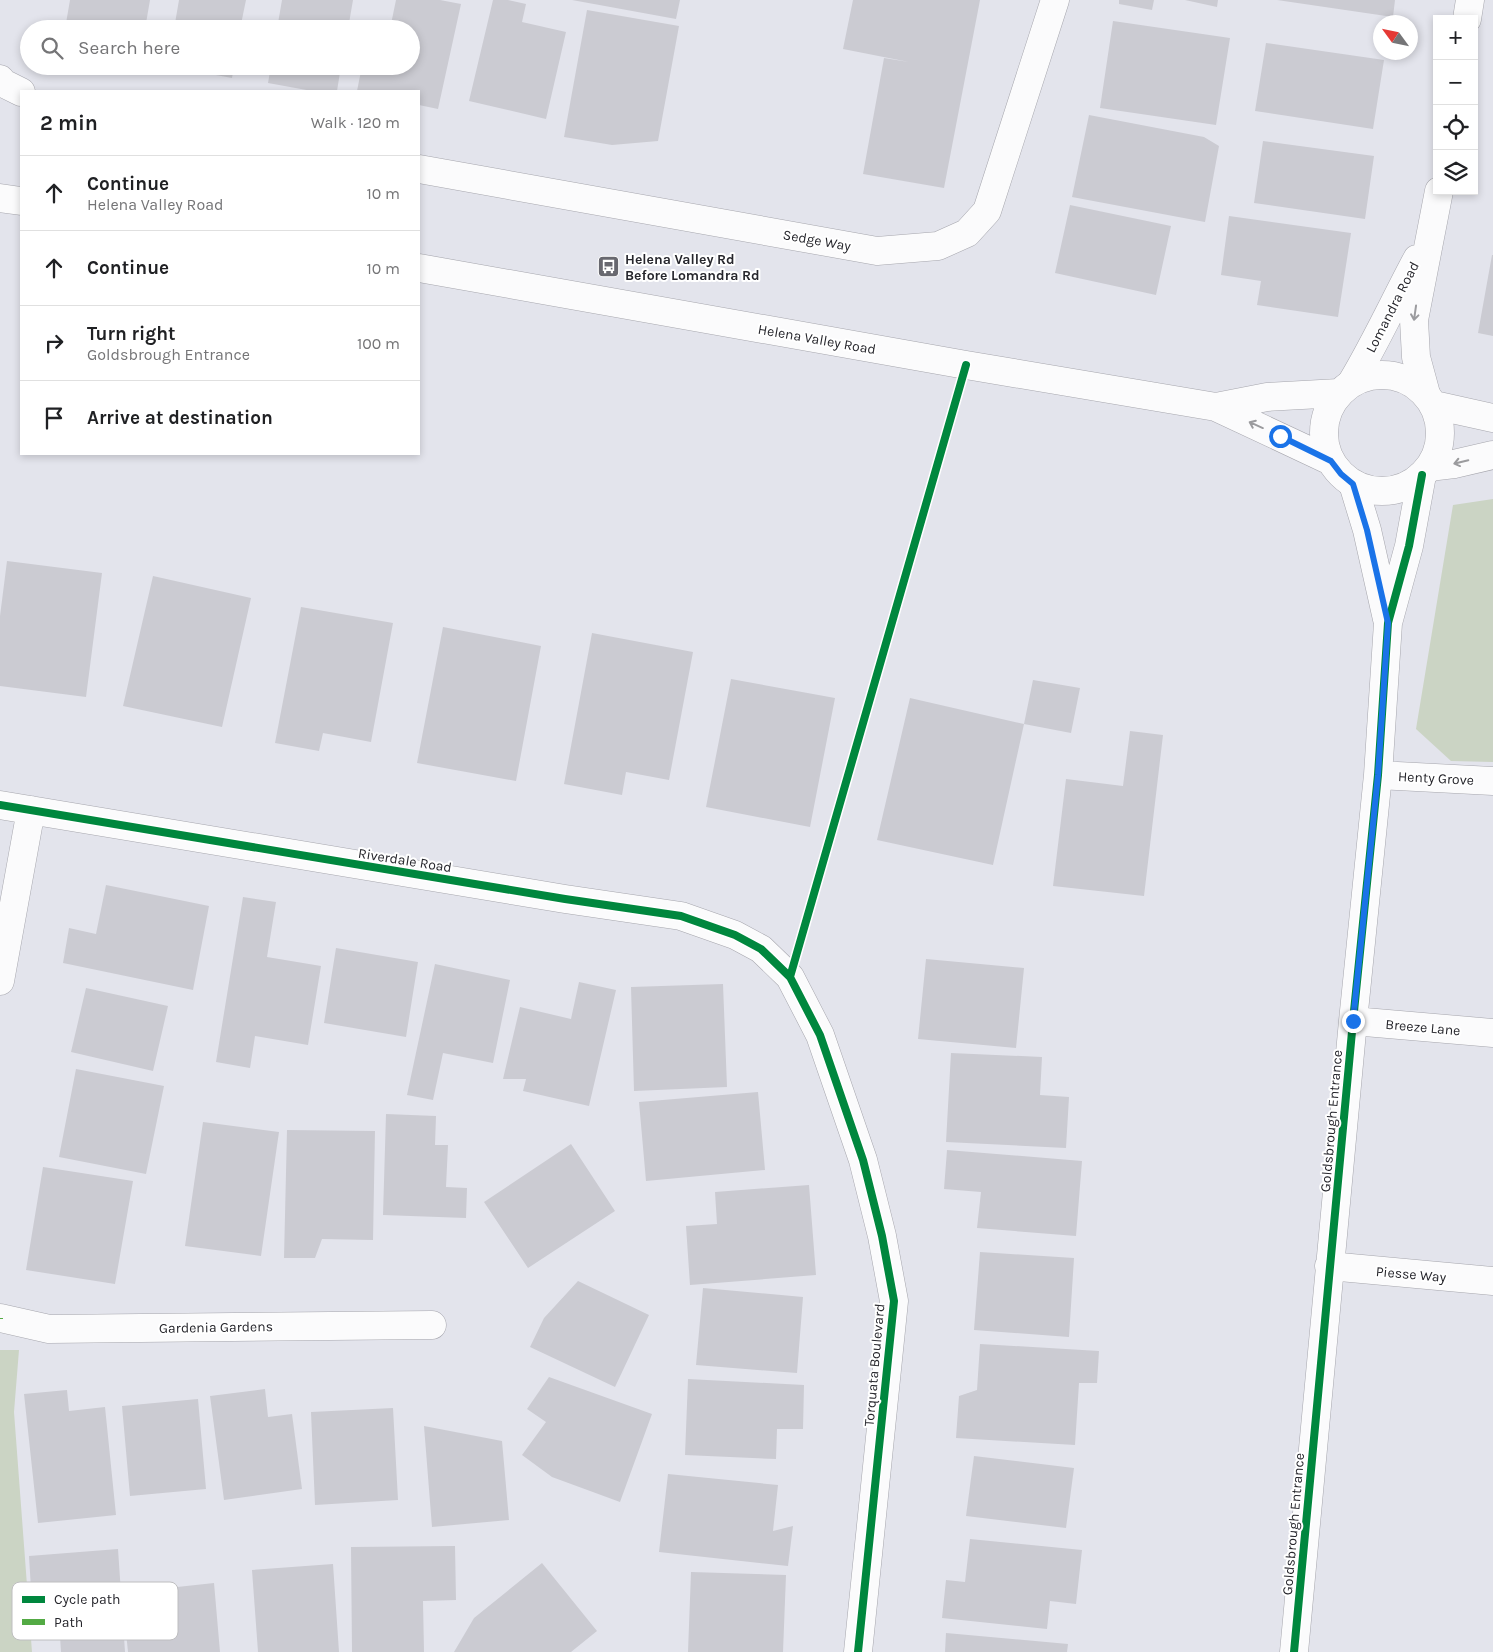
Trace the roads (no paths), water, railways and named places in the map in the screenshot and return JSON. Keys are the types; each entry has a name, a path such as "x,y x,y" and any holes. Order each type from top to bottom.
{"street":[{"name":"Sedge Way","path":"420,169 877,251 938,246 967,232 986,211 1054,0"},
{"path":"1468,15 1470,0"},
{"path":"0,79 3,83 20,92"},
{"name":"Lomandra Road","path":"1430,400 1416,357 1414,320 1438,195"},
{"path":"0,198 20,202"},
{"name":"Lomandra Road","path":"1345,388 1371,350 1391,306 1432,231"},
{"name":"Helena Valley Road","path":"420,268 966,365 1216,407 1331,461"},
{"path":"1383,374 1399,376 1414,383 1430,400 1440,421 1437,453 1426,471 1407,486 1389,491 1371,490 1353,484 1341,474 1331,461 1325,445 1324,426 1329,408 1345,388 1367,376 1383,374"},
{"name":"Helena Valley Road","path":"1216,407 1345,388"},
{"path":"1430,400 1493,418"},
{"path":"1426,471 1493,455"},
{"name":"Goldsbrough Entrance","path":"1294,1652 1329,1266 1378,775 1388,623 1410,546 1426,471"},
{"name":"Goldsbrough Entrance","path":"1353,484 1367,530 1388,623"},
{"name":"Henty Grove","path":"1378,775 1493,781"},
{"name":"Riverdale Road","path":"0,805 565,899 681,916 734,934 761,949 790,977"},
{"path":"0,982 30,810"},
{"name":"Torquata Boulevard","path":"790,977 820,1035 863,1160 882,1236 894,1302 858,1652"},
{"name":"Breeze Lane","path":"1353,1021 1493,1033"},
{"name":"Piesse Way","path":"1329,1266 1493,1281"},
{"name":"Gardenia Gardens","path":"0,1318 49,1329 432,1325"}],"place":[{"name":"Helena Valley Rd Before Lomandra Rd","path":"609,267"}]}
